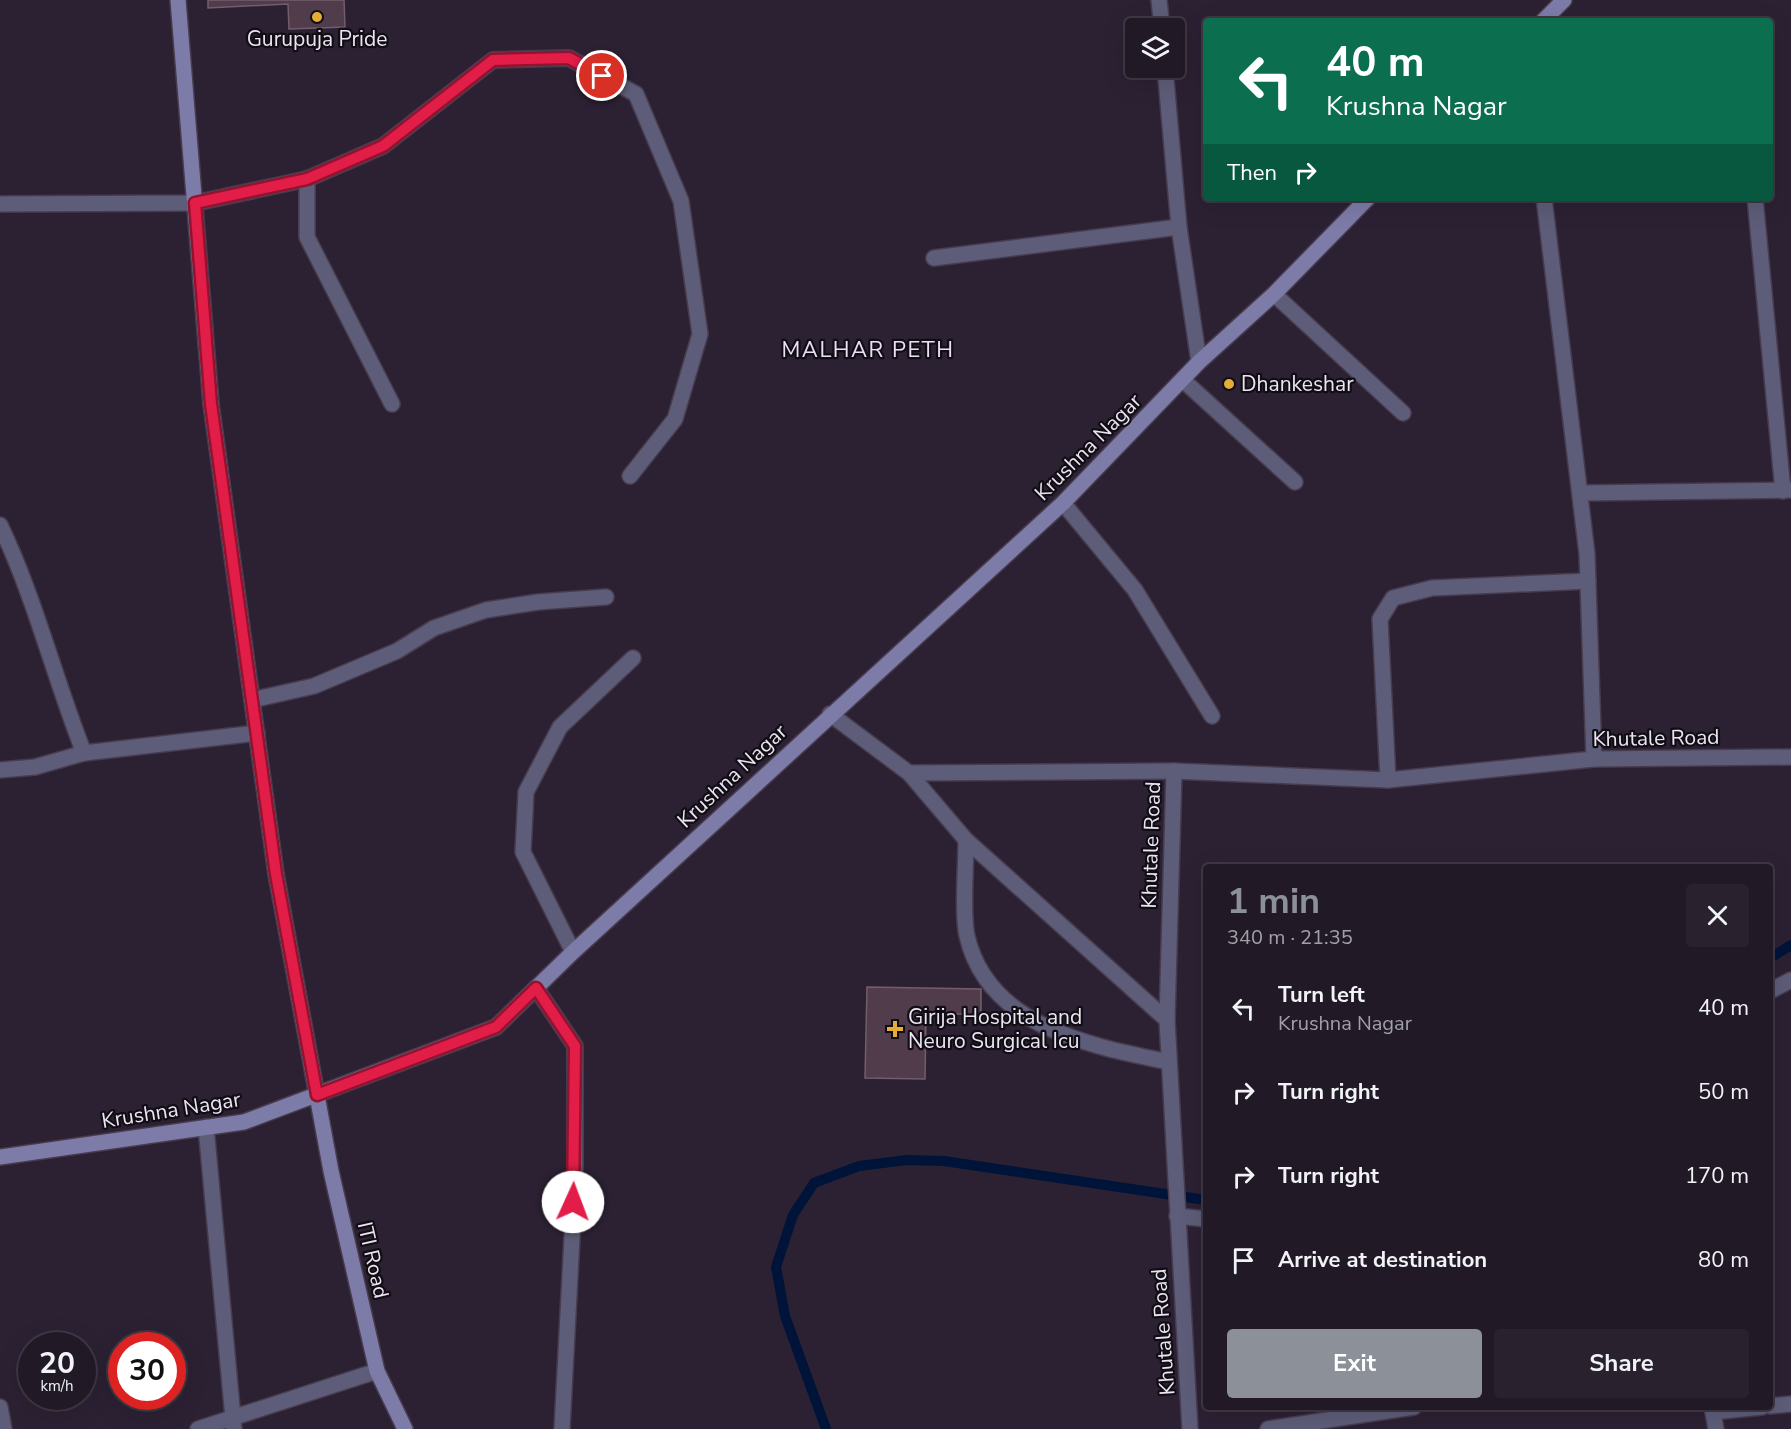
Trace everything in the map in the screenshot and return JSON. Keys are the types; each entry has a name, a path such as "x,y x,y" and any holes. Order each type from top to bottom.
{"main road":[{"name":"ITI Road","path":"178,0 211,404 276,874 331,1171 377,1371 405,1429"},
{"path":"1546,18 1564,0"},
{"name":"Krushna Nagar","path":"0,1157 244,1122 496,1027 573,952 830,714 1063,503 1199,363 1274,294 1365,201"}],"street":[{"path":"1159,0 1161,18"},
{"path":"0,204 195,203 307,179 383,146 493,60 569,58 636,94 681,201 700,334 675,419 630,476"},
{"path":"1166,78 1179,227 1199,363"},
{"path":"307,179 307,237 392,404"},
{"path":"1544,201 1581,493 1588,581 1594,759"},
{"path":"1581,493 1787,490 1755,201"},
{"path":"934,258 1179,227"},
{"path":"1274,294 1403,413"},
{"path":"1184,381 1295,482"},
{"path":"1063,503 1135,590 1212,716"},
{"path":"0,525 23,574 59,690 84,753"},
{"path":"1388,780 1380,619 1393,598 1432,588 1588,581"},
{"path":"252,700 314,686 397,651 434,628 486,610 538,602 606,597"},
{"path":"573,952 523,852 526,792 560,727 633,658"},
{"path":"830,714 909,773 966,840 1167,1020"},
{"path":"0,770 35,768 84,753 257,732"},
{"name":"Khutale Road","path":"1190,1429 1167,1020 1174,771 1388,780 1594,759 1791,757"},
{"path":"909,773 1174,771"},
{"path":"966,840 966,935 981,973 1001,998 1044,1027 1100,1048 1169,1062"},
{"path":"1773,989 1791,980"},
{"path":"536,988 575,1046 575,1180 562,1429"},
{"path":"206,1127 233,1424"},
{"path":"1177,1216 1203,1219"},
{"path":"198,1429 233,1424 377,1371"},
{"path":"1773,1406 1791,1404"},
{"path":"0,1407 4,1429"},
{"path":"1268,1429 1394,1410"},
{"path":"1713,1410 1716,1429"}],"building":[{"name":"Gurupuja Pride","path":"208,0 344,0 345,27 289,29 288,4 208,8"},
{"path":"867,987 981,989 981,1014 926,1014 925,1079 865,1078"}],"waterway":[{"path":"1773,956 1791,945"},
{"path":"826,1429 785,1316 776,1267 793,1215 814,1183 859,1166 907,1160 944,1161 1203,1200"}],"place":[{"name":"Gurupuja Pride","path":"317,17"},
{"name":"Dhankeshar","path":"1229,384"},
{"name":"Girija Hospital and Neuro Surgical Icu","path":"895,1029"}],"district":[{"name":"MALHAR PETH","path":"868,349"}],"route":[{"path":"573,1202 575,1046 536,988 496,1027 317,1095 276,874 211,404 195,203 307,179 383,146 493,60 569,58 602,76"}]}
